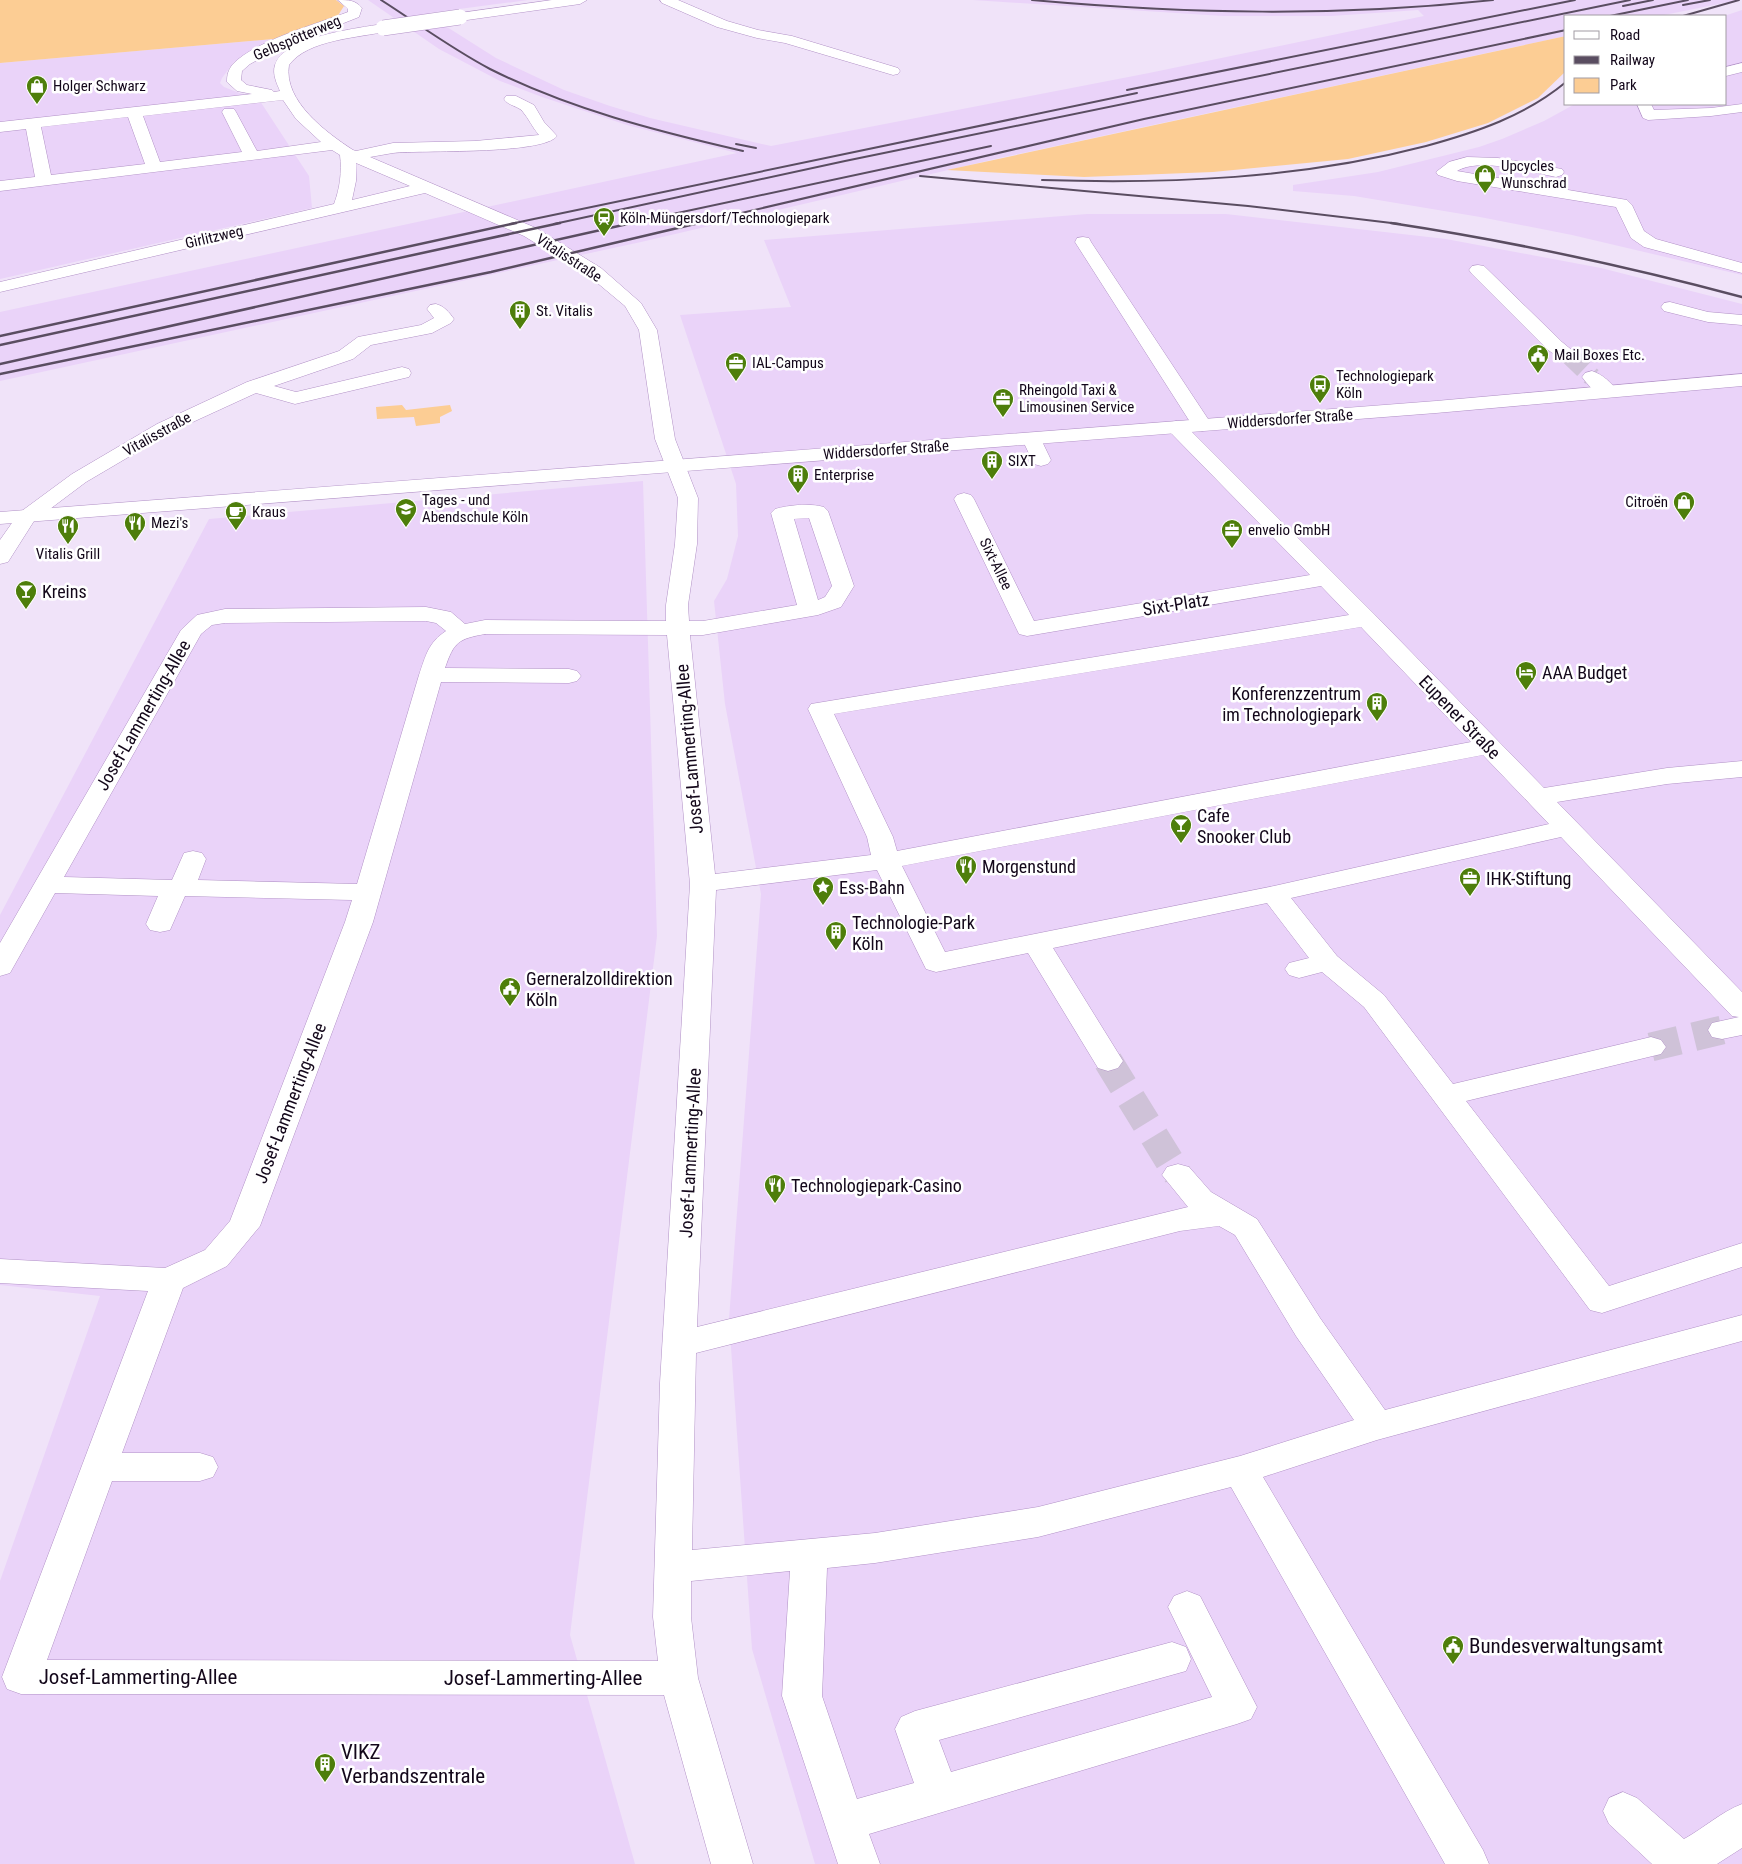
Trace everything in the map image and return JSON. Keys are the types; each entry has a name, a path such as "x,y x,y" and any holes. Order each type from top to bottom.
{"street":[{"name":"Gelbspötterweg","path":"287,94 258,92 242,88 234,82 234,74 237,67 246,60 354,14 354,8 345,0"},
{"name":"Vitalisstraße","path":"580,0 547,2 334,37 302,48 292,54 283,61 281,72 292,104 307,122 346,151 530,232 595,272 632,303 648,330 666,438 675,465"},
{"path":"667,0 731,26 757,34 787,39 893,70"},
{"path":"1727,72 1742,67"},
{"path":"0,127 287,94"},
{"path":"340,208 348,184 349,162 346,151 491,145 543,139 549,136 537,124 530,108 512,99"},
{"path":"1644,105 1648,115 1711,112 1742,108"},
{"path":"134,112 154,168"},
{"path":"229,112 252,156"},
{"path":"33,123 44,181"},
{"name":"Vitalisstraße","path":"0,186 252,156 346,151"},
{"path":"1556,172 1482,162 1461,162 1444,172 1457,176 1621,203 1624,205 1637,234 1650,243 1742,268"},
{"name":"Girlitzweg","path":"0,287 428,187"},
{"path":"1083,242 1202,425"},
{"path":"1478,270 1556,346 1570,356"},
{"path":"1670,307 1708,317 1742,320"},
{"name":"Vitalisstraße","path":"0,557 26,517 79,478 164,428 254,386 344,356 365,340 426,329 446,319 436,309"},
{"path":"254,386 295,398 402,373"},
{"path":"1592,377 1608,392"},
{"name":"Widdersdorfer Straße","path":"0,518 1032,439 1738,382"},
{"name":"Eupener Straße","path":"1176,427 1366,619 1742,1009"},
{"path":"1032,439 1041,460"},
{"name":"Josef-Lammerting-Allee","path":"675,465 688,498 686,544 677,605 703,884 677,1383 672,1617 679,1678 732,1864"},
{"name":"Sixt-Allee","path":"964,499 1027,629"},
{"name":"Sixt-Platz","path":"1027,629 1326,579"},
{"path":"678,628 703,628 810,610"},
{"name":"Josef-Lammerting-Allee","path":"0,967 192,630 205,620 225,616 426,614 442,616 460,632"},
{"path":"1366,619 820,709 880,837 886,862 936,963 1274,894 1567,828"},
{"name":"Josef-Lammerting-Allee","path":"0,1271 170,1280 216,1258 244,1226 359,922 366,892 442,644 460,632 485,627 678,628"},
{"path":"431,675 570,676"},
{"path":"703,884 886,862 1489,746"},
{"path":"1538,797 1667,776 1742,769"},
{"path":"160,924 193,859"},
{"path":"46,885 366,892"},
{"path":"1274,894 1327,962 1374,1001 1602,1301 1742,1255"},
{"path":"1036,943 1108,1061"},
{"path":"1299,968 1327,962"},
{"path":"1446,1096 1651,1047"},
{"path":"1178,1176 1200,1200 1246,1227 1308,1327 1378,1426"},
{"path":"680,1344 1180,1220 1225,1214"},
{"name":"Josef-Lammerting-Allee","path":"170,1280 101,1467 10,1677 679,1678"},
{"path":"672,1568 875,1548 1038,1522 1240,1470 1378,1426 1742,1328"},
{"path":"101,1467 200,1467"},
{"path":"1240,1470 1468,1864"},
{"path":"809,1554 802,1696 859,1864"},
{"path":"845,1822 1237,1707 1187,1607"},
{"path":"939,1795 915,1729 1172,1659"},
{"path":"1623,1811 1679,1863 1719,1841 1742,1822"}],"shaded area":[{"path":"368,0 528,0 429,13 447,27 496,58 564,90 650,118 771,146 1149,73 1424,16 1418,10 1331,16 1223,16 973,0 1739,0 1664,15 1564,15 1564,36 995,159 641,242 0,381 0,312 737,153 627,125 542,97 500,81 439,49"},
{"path":"1742,10 1742,275 1572,235 1480,217 1354,196 1293,191 1293,185 1378,172 1479,147 1544,121 1573,105 1727,105 1727,15"},
{"path":"284,38 234,62 220,83 224,87 260,101 309,176 312,208 0,279 0,63"},
{"path":"1087,214 1226,214 1446,239 1601,268 1742,304 1742,1864 815,1864 752,1649 729,1319 761,894 725,704 714,601 727,579 738,536 736,484 680,315 791,307 764,240"},
{"path":"643,481 657,936 570,1635 635,1864 0,1864 0,1581 100,1296 0,1285 0,915 209,519"}],"green space":[{"path":"0,0 336,0 344,6 337,17 284,38 0,63"},
{"path":"1564,36 1564,73 1538,98 1488,123 1426,142 1348,159 1213,172 1084,177 947,170"},
{"path":"402,405 406,410 450,405 452,411 440,417 440,423 416,426 414,417 377,419 376,407"}],"tunnel":[{"path":"1570,356 1592,377"},
{"path":"1651,1047 1722,1030"},
{"path":"1108,1061 1178,1175"}],"railway":[{"path":"381,0 490,69 551,96 614,118 743,151"},
{"path":"1032,0 1090,5 1262,12 1377,9 1493,0"},
{"path":"1127,90 1575,0"},
{"path":"554,224 845,161 1630,0"},
{"path":"1623,6 1653,0"},
{"path":"1615,15 1688,0"},
{"path":"1683,5 1710,0"},
{"path":"1686,15 1739,0"},
{"path":"694,224 1144,119 1564,30"},
{"path":"1042,180 1187,180 1235,177 1331,166 1426,146 1482,129 1517,114 1564,84"},
{"path":"510,224 1137,93"},
{"path":"736,144 756,148"},
{"path":"626,224 991,146"},
{"path":"920,176 1248,206 1400,224"},
{"path":"0,336 516,223"},
{"path":"0,345 560,223"},
{"path":"0,364 632,223"},
{"path":"0,374 491,272 699,223"},
{"path":"1391,223 1568,255 1742,297"}],"place":[{"name":"Holger Schwarz","path":"37,105"},
{"name":"Upcycles Wunschrad","path":"1485,194"},
{"name":"Köln-Müngersdorf/Technologiepark","path":"604,237"},
{"name":"St. Vitalis","path":"520,330"},
{"name":"Mail Boxes Etc.","path":"1538,374"},
{"name":"IAL-Campus","path":"736,382"},
{"name":"Technologiepark Köln","path":"1320,404"},
{"name":"Rheingold Taxi & Limousinen Service","path":"1003,418"},
{"name":"SIXT","path":"992,480"},
{"name":"Enterprise","path":"798,494"},
{"name":"Citroën","path":"1684,521"},
{"name":"Tages - und Abendschule Köln","path":"406,528"},
{"name":"Kraus","path":"236,531"},
{"name":"Mezi's","path":"135,542"},
{"name":"Vitalis Grill","path":"68,545"},
{"name":"envelio GmbH","path":"1232,549"},
{"name":"Kreins","path":"26,610"},
{"name":"AAA Budget","path":"1526,691"},
{"name":"Konferenzzentrum im Technologiepark","path":"1377,722"},
{"name":"Cafe Snooker Club","path":"1181,844"},
{"name":"Morgenstund","path":"966,885"},
{"name":"IHK-Stiftung","path":"1470,897"},
{"name":"Ess-Bahn","path":"823,906"},
{"name":"Technologie-Park Köln","path":"836,951"},
{"name":"Gerneralzolldirektion Köln","path":"510,1007"},
{"name":"Technologiepark-Casino","path":"775,1204"},
{"name":"Bundesverwaltungsamt","path":"1453,1665"},
{"name":"VIKZ Verbandszentrale","path":"325,1783"}]}
